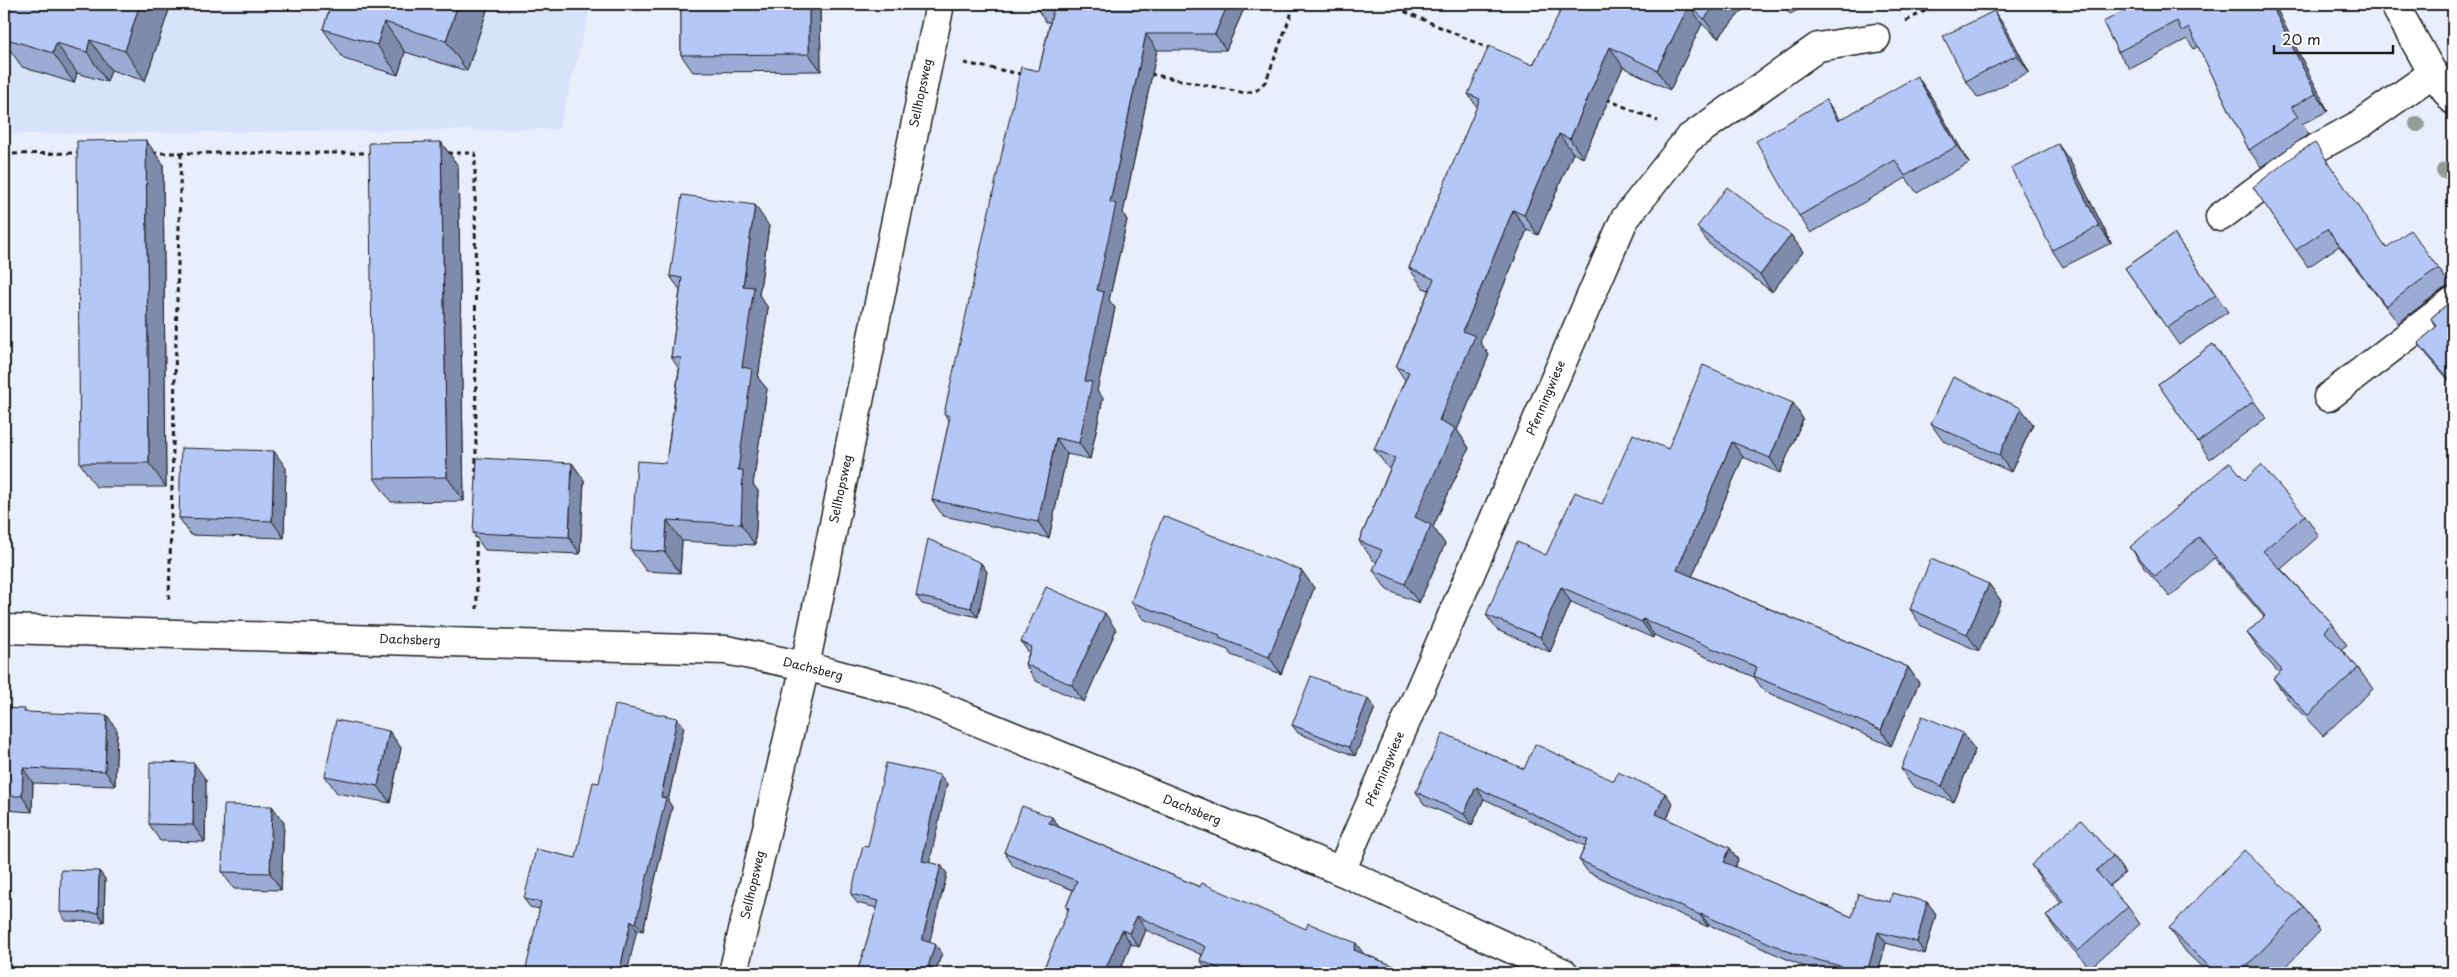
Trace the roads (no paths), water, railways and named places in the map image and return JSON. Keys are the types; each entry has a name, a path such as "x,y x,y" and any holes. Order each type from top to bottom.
{"street":[{"name":"Sellhopsweg","path":"733,973 805,666 940,4"},
{"path":"2394,4 2433,73 2453,100"},
{"name":"Pfenningwiese","path":"1341,871 1624,220 1688,139 1818,47 1876,38"},
{"path":"2220,217 2302,156 2362,123 2433,73"},
{"path":"2328,397 2453,302"},
{"name":"Dachsberg","path":"4,629 726,650 805,666 910,694 1341,871 1564,973"}]}
